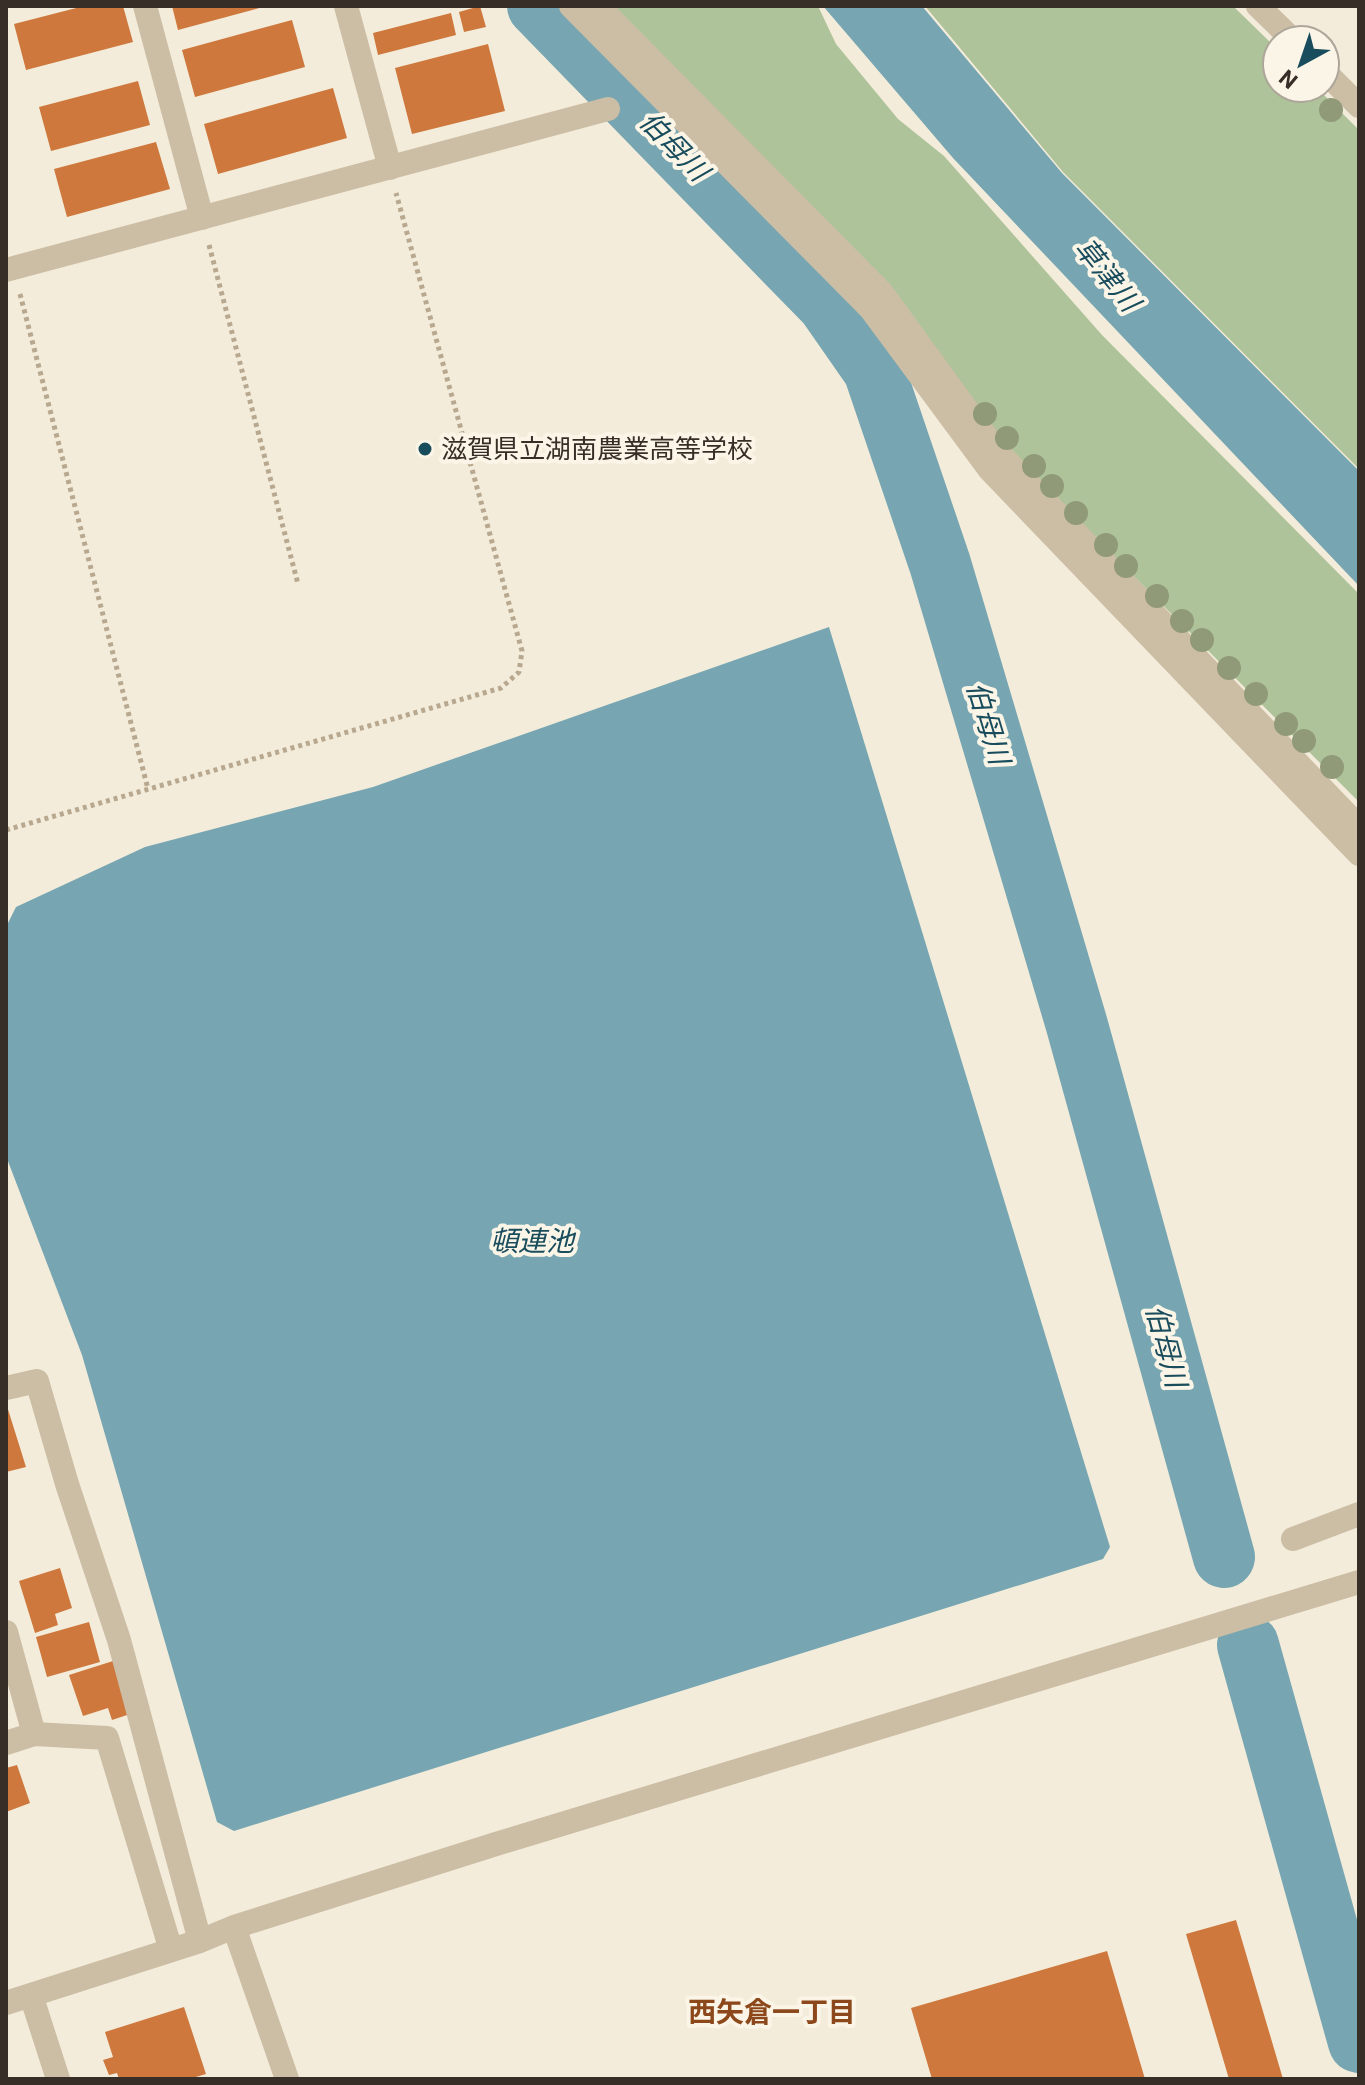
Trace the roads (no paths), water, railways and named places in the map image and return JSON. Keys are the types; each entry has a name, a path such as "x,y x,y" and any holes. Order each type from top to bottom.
{"street":[{"path":"145,6 202,218"},
{"path":"346,6 390,168"},
{"path":"571,6 871,309 993,460 1359,854"},
{"path":"598,6 882,293 993,460 1359,827"},
{"path":"1258,6 1277,24"},
{"path":"1341,88 1359,106"},
{"path":"10,269 608,109"},
{"path":"6,1388 37,1381 67,1484 119,1640 200,1941"},
{"path":"1293,1539 1359,1514"},
{"path":"6,2003 496,1844 1359,1582"},
{"path":"6,1632 34,1734"},
{"path":"6,1743 34,1734 107,1738 171,1950"},
{"path":"234,1927 287,2079"},
{"path":"31,1995 58,2079"}],"water":[{"name":"草津川","path":"823,6 922,6 1062,173 1359,471 1359,586 953,158"},
{"name":"頓連池","path":"829,627 1110,1547 1103,1559 234,1831 217,1822 82,1355 6,1156 6,927 16,907 145,847 373,787"}],"waterway":[{"name":"伯母川","path":"538,6 828,304 874,370 940,564 1076,1022 1224,1557"},
{"name":"伯母川","path":"1248,1645 1359,2042"}],"place":[{"name":"滋賀県立湖南農業高等学校","path":"425,449"}],"district":[{"name":"西矢倉一丁目","path":"772,2012"}]}
